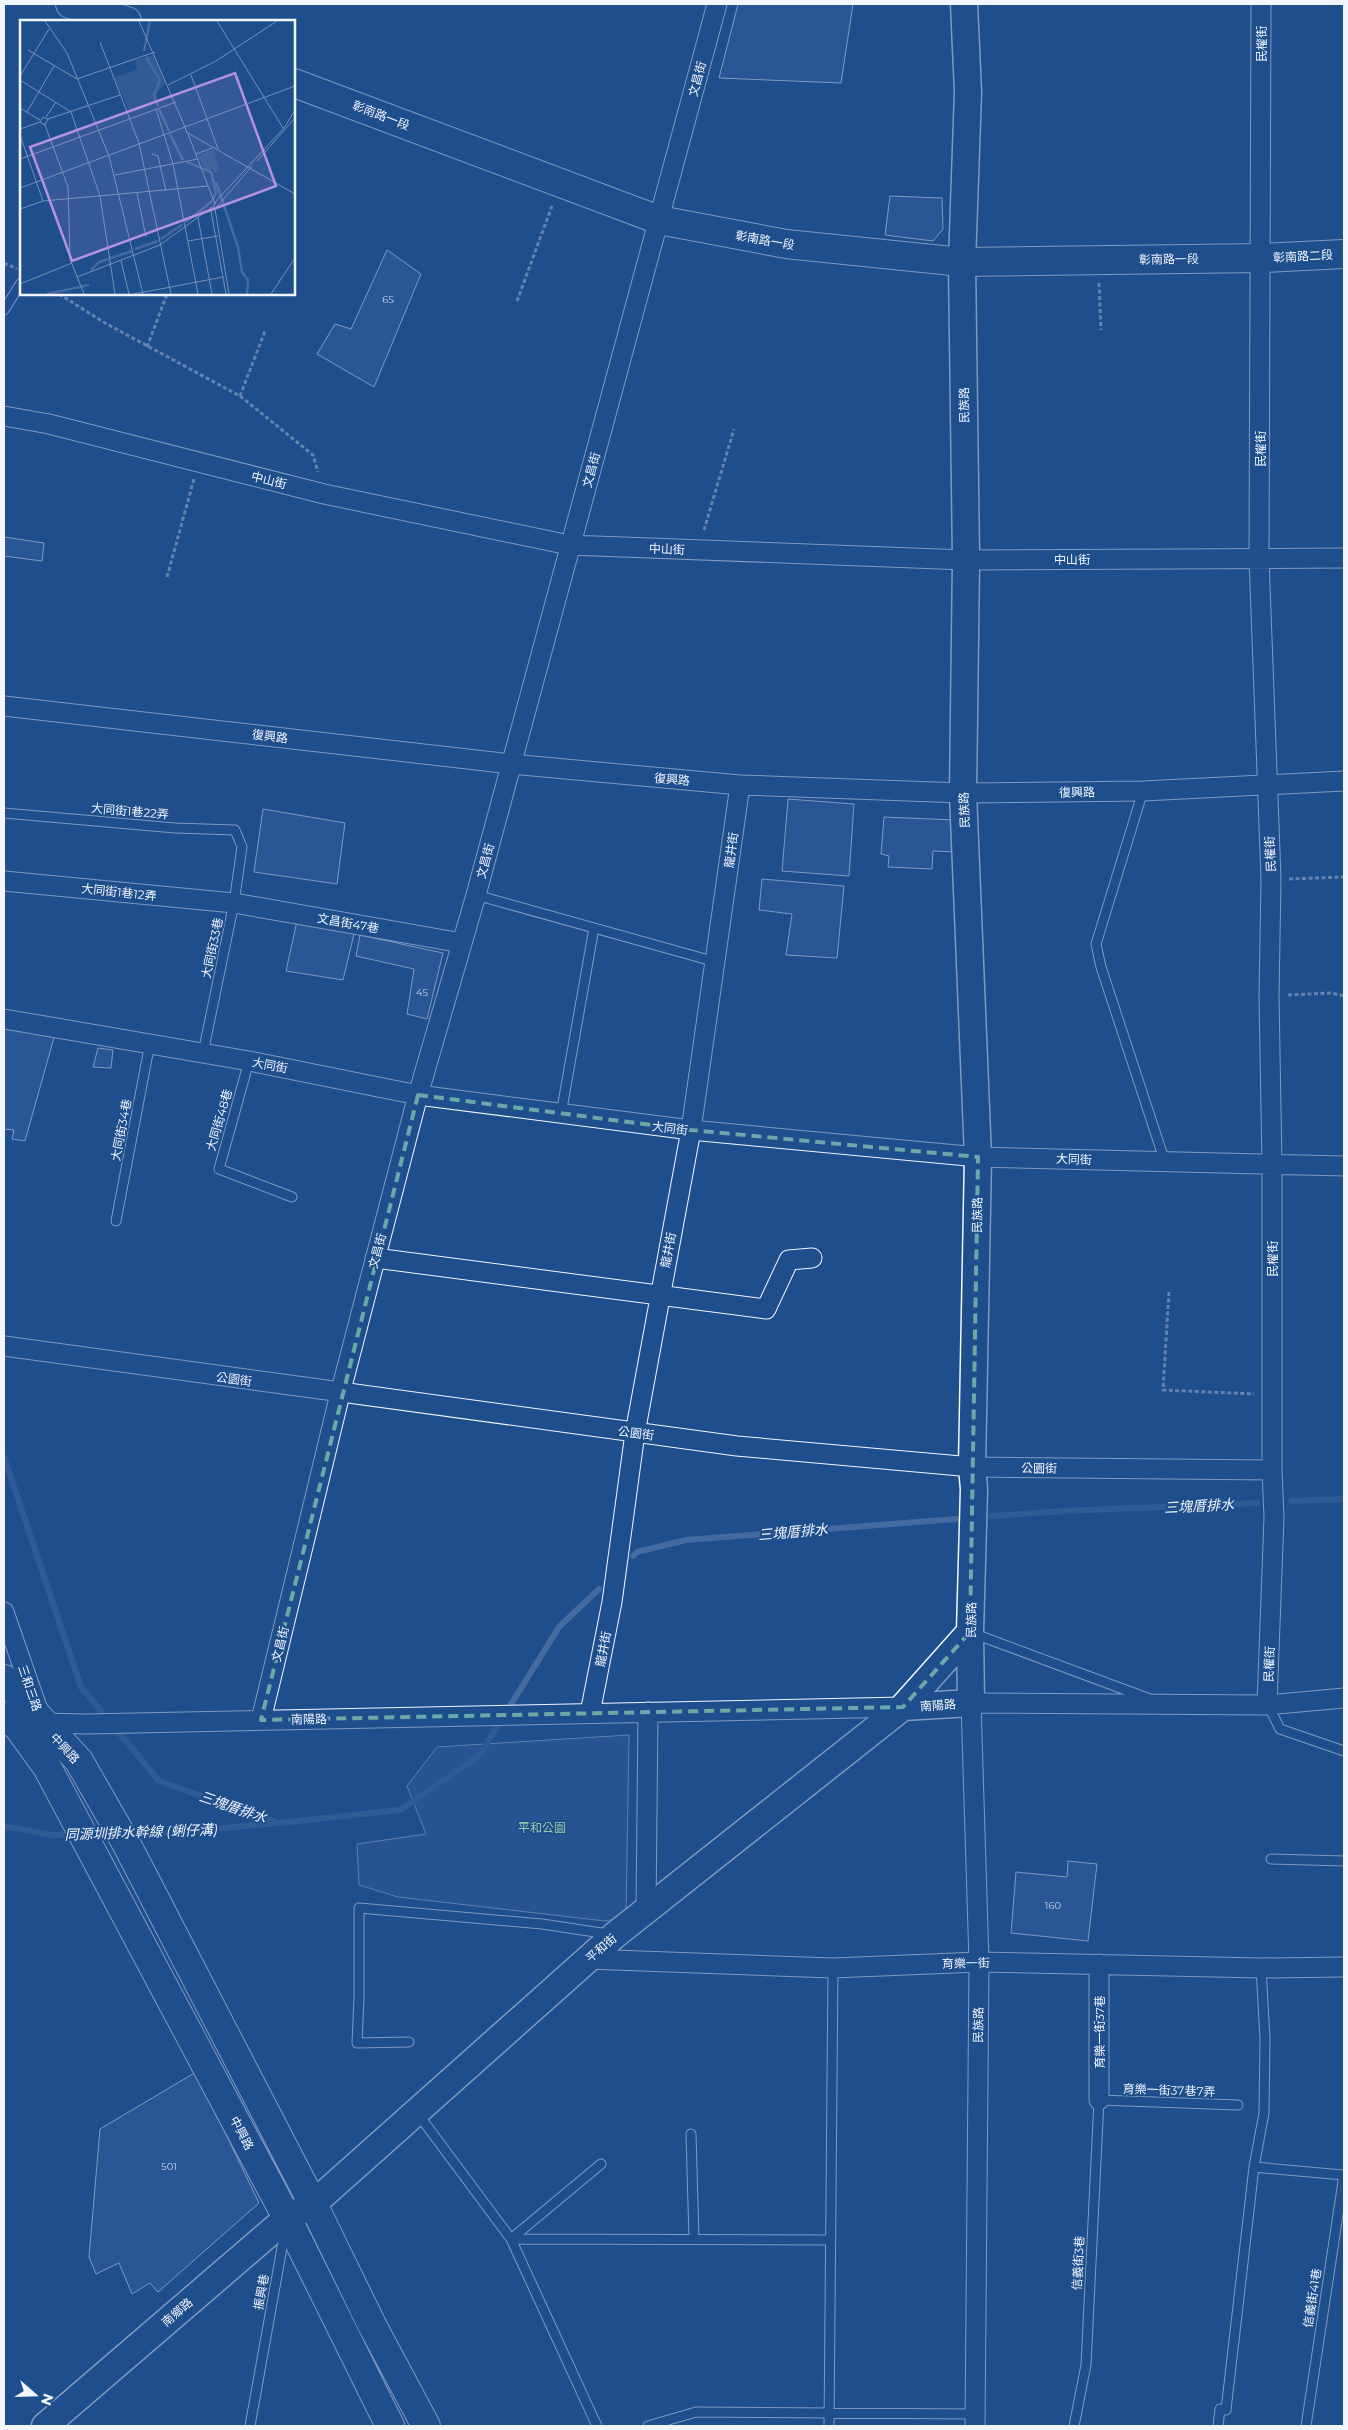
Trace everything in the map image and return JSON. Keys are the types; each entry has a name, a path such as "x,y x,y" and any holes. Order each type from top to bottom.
{"main road":[{"name":"民族路","path":"964,4 968,92 962,262 966,560 963,794 978,1157 972,1467 974,1508 970,1632 971,1703"},
{"path":"68,7 123,20"},
{"name":"彰南路一段","path":"295,83 659,220 786,244 962,262 1262,258"},
{"name":"彰南路二段","path":"1262,258 1344,254"},
{"name":"平和街","path":"296,2207 416,2112 615,1935 903,1707 970,1632"},
{"name":"中興路","path":"4,1679 42,1724 79,1761 121,1834 290,2170 296,2207 390,2426"},
{"name":"南陽路","path":"903,1707 971,1703"},
{"name":"中興路","path":"4,1716 18,1727 47,1767 83,1835 296,2207 372,2325 426,2426"},
{"name":"南鄉路","path":"45,2426 296,2207"}],"street":[{"name":"文昌街","path":"261,1720 340,1394 418,1096 512,764 569,545 717,4"},
{"name":"民權街","path":"1261,4 1262,258 1259,558 1271,880 1269,996 1272,1165 1272,1470 1274,1517 1267,1705"},
{"name":"中山街","path":"4,416 49,424 324,494 569,545 966,560 1344,558"},
{"name":"復興路","path":"4,706 512,764 740,785 963,794 1142,791 1344,781"},
{"name":"龍井街","path":"590,1714 612,1602 635,1433 691,1130 740,785"},
{"name":"大同街1巷12弄","path":"4,881 234,903"},
{"name":"文昌街47巷","path":"234,903 462,943"},
{"name":"大同街","path":"4,1019 249,1061 418,1096 691,1130 978,1157 1344,1166"},
{"path":"375,1258 659,1297 766,1309 789,1260 812,1258"},
{"name":"公園街","path":"4,1346 340,1394 737,1446 972,1467 1272,1470"},
{"name":"三和三路","path":"4,1612 42,1724 47,1767"},
{"name":"南陽路","path":"971,1703 1267,1705 1344,1698"},
{"name":"民族路","path":"971,1703 979,1962 975,2420"},
{"name":"南陽路","path":"42,1724 903,1707"},
{"path":"4,1710 42,1724"},
{"path":"646,1911 648,1712"},
{"name":"育樂一街","path":"587,1959 833,1968 979,1962 1261,1968 1344,1967"},
{"name":"育樂一街37巷","path":"1099,1964 1099,2100"}],"lane":[{"path":"4,310 20,285"},
{"path":"1142,791 1096,944 1101,968 1165,1162"},
{"name":"大同街1巷22弄","path":"4,812 176,828 235,830 242,847"},
{"name":"大同街33巷","path":"203,1053 234,903 242,847"},
{"path":"476,895 716,962"},
{"path":"561,1114 594,928"},
{"name":"大同街34巷","path":"116,1221 150,1044"},
{"name":"大同街48巷","path":"249,1061 219,1169 292,1197"},
{"path":"970,1632 1164,1704"},
{"path":"1267,1705 1280,1729 1344,1751"},
{"path":"1271,1859 1344,1861"},
{"path":"409,2042 357,2043 360,1998 359,1908 542,1924 615,1935"},
{"path":"829,2426 833,1968"},
{"path":"1218,2426 1220,2409 1226,2410 1254,2167 1264,2113 1265,2038 1261,1968"},
{"name":"育樂一街37巷7弄","path":"1099,2100 1238,2105"},
{"name":"信義街3巷","path":"1074,2426 1086,2365 1099,2100"},
{"path":"416,2112 511,2239 597,2426"},
{"path":"691,2134 694,2239"},
{"path":"511,2239 601,2164"},
{"path":"1254,2167 1344,2175"},
{"name":"信義街41巷","path":"1306,2426 1344,2175"},
{"name":"振興巷","path":"250,2426 296,2207"},
{"path":"511,2239 830,2240"},
{"path":"648,2426 696,2412 829,2412 975,2420"}],"path":[{"path":"518,301 561,183"},
{"path":"1098,260 1101,330"},
{"path":"4,263 20,271"},
{"path":"61,295 147,347 240,396 313,455 324,494"},
{"path":"147,347 167,295"},
{"path":"240,396 265,331"},
{"path":"698,550 734,429"},
{"path":"167,577 199,462"},
{"path":"1271,880 1344,876"},
{"path":"1269,996 1331,993 1344,996"},
{"path":"1169,1292 1163,1390 1272,1395"}],"highlighted area":[{"path":"418,1095 691,1130 978,1157 970,1632 903,1707 261,1720"}],"shaded area":[{"name":"平和公園","path":"629,1735 626,1917 605,1921 398,1897 359,1885 357,1844 426,1834 407,1786 437,1747"}],"building":[{"path":"738,4 853,4 841,83 719,78"},
{"path":"890,196 942,198 943,229 933,241 885,235"},
{"path":"387,250 421,274 374,387 317,354 335,324 351,329"},
{"path":"4,537 44,543 42,561 4,556"},
{"path":"788,799 854,804 849,876 782,871"},
{"path":"263,809 345,823 337,884 254,872"},
{"path":"884,817 955,820 955,852 933,851 932,869 888,867 889,856 881,854"},
{"path":"762,879 844,886 837,958 786,955 792,914 759,910"},
{"path":"297,921 354,934 343,980 286,971"},
{"path":"360,935 443,953 427,1019 407,1014 414,969 356,956"},
{"path":"4,1026 55,1034 25,1141 12,1139 14,1130 4,1129"},
{"path":"98,1048 113,1050 111,1068 93,1067"},
{"path":"1068,1861 1097,1864 1088,1941 1011,1933 1016,1872 1067,1877"},
{"path":"196,2072 259,2203 158,2292 150,2283 132,2294 119,2263 96,2274 89,2257 100,2129"}],"waterway":[{"name":"三塊厝排水","path":"4,1457 81,1687 159,1781 279,1823 400,1810 479,1756 559,1627 599,1589"},
{"name":"三塊厝排水","path":"1291,1501 1344,1499"},
{"name":"三塊厝排水","path":"992,1516 1257,1503"},
{"name":"三塊厝排水","path":"633,1556 637,1552 686,1540 956,1519"},
{"name":"同源圳排水幹線 (蜊仔溝)","path":"129,1834 173,1833 276,1823"},
{"name":"同源圳排水幹線 (蜊仔溝)","path":"4,1826 52,1835 74,1835"}]}
